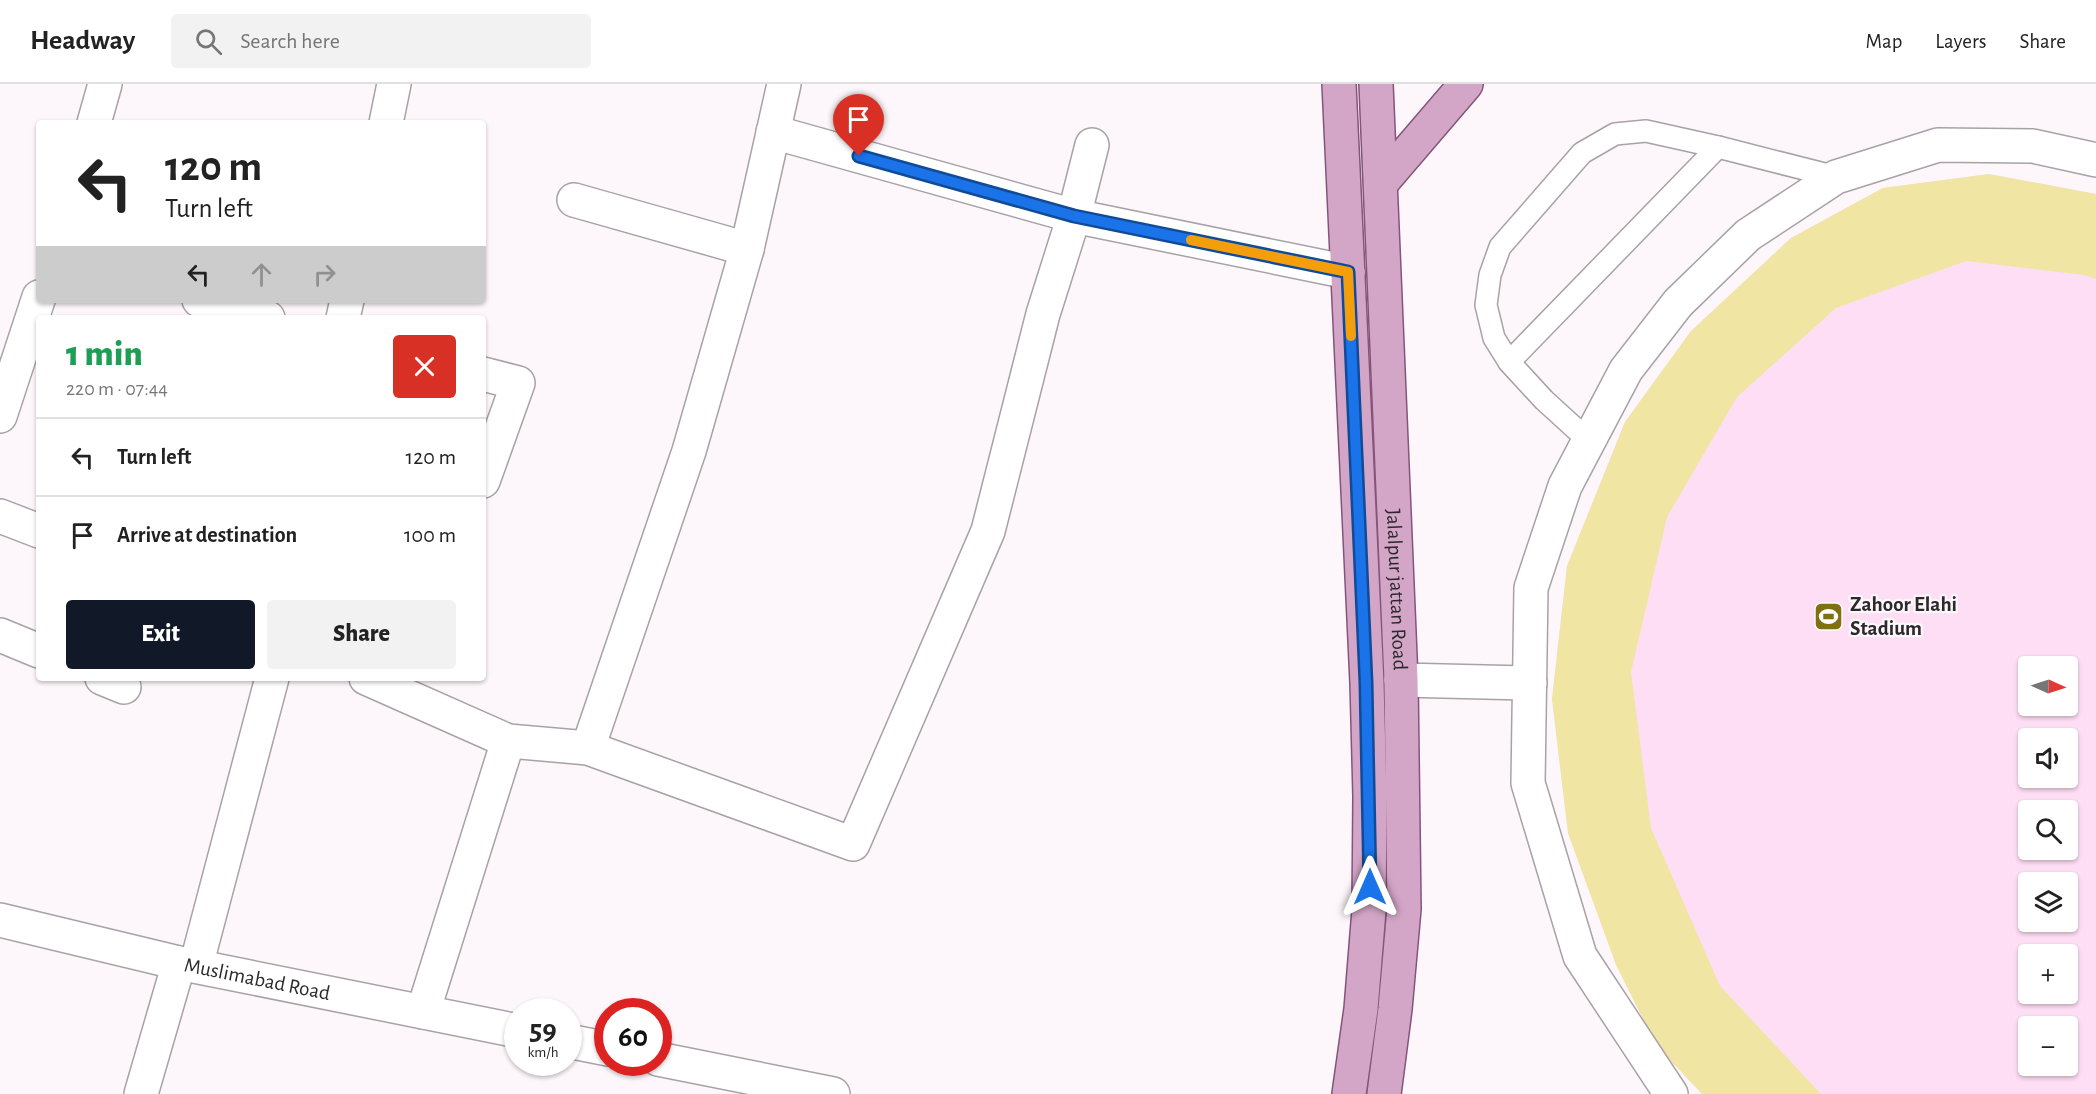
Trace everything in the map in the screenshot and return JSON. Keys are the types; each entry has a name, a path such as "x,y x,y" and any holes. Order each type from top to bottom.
{"main road":[{"name":"Jalalpur jattan Road","path":"1339,84 1370,796 1369,910 1361,1009 1349,1094"},
{"name":"Jalalpur jattan Road","path":"1376,84 1382,182 1401,680 1404,909 1395,1009 1384,1094"},
{"path":"1382,182 1466,84"}],"street":[{"path":"95,120 105,84"},
{"path":"387,120 394,84"},
{"path":"588,748 689,451 747,249 784,84"},
{"path":"773,132 1074,216 1348,272"},
{"path":"380,681 408,687 508,741 588,748 853,844 988,531 1043,314 1074,216 1092,145"},
{"path":"1671,1094 1580,956 1528,783 1531,588 1565,486 1626,370 1678,303 1748,235 1836,177 1938,145 2033,146 2096,160"},
{"path":"574,200 747,249"},
{"path":"0,416 8,359 36,303"},
{"path":"210,303 256,315"},
{"path":"486,375 519,383 486,473"},
{"path":"0,516 36,530"},
{"path":"0,635 36,650"},
{"path":"1401,680 1530,683"},
{"path":"141,1094 188,965 271,681"},
{"path":"423,1012 508,741"},
{"name":"Muslimabad Road","path":"0,920 188,965 504,1028"},
{"path":"672,1062 833,1094"}],"lane":[{"path":"1589,441 1544,400 1509,362 1494,338 1486,305 1490,274 1500,247 1582,153 1615,134 1646,131 1836,177"},
{"path":"1509,362 1718,147"}],"shaded area":[{"name":"Zahoor Elahi Stadium","path":"1989,174 2096,194 2096,1094 1702,1094 1656,1045 1616,964 1568,833 1552,699 1567,566 1625,422 1691,331 1791,238 1883,188"}],"building":[{"path":"1989,174 2096,194 2096,279 2084,275 1966,261 1836,308 1737,397 1667,517 1631,672 1651,828 1720,986 1821,1094 1702,1094 1656,1045 1616,965 1568,833 1552,699 1567,566 1625,422 1691,331 1791,238 1883,188"}],"slow traffic":[{"path":"1191,240 1348,272 1351,336"}],"place":[{"name":"Zahoor Elahi Stadium","path":"1829,616"}],"route":[{"path":"859,156 1074,216 1348,272 1366,683 1370,887"}]}
